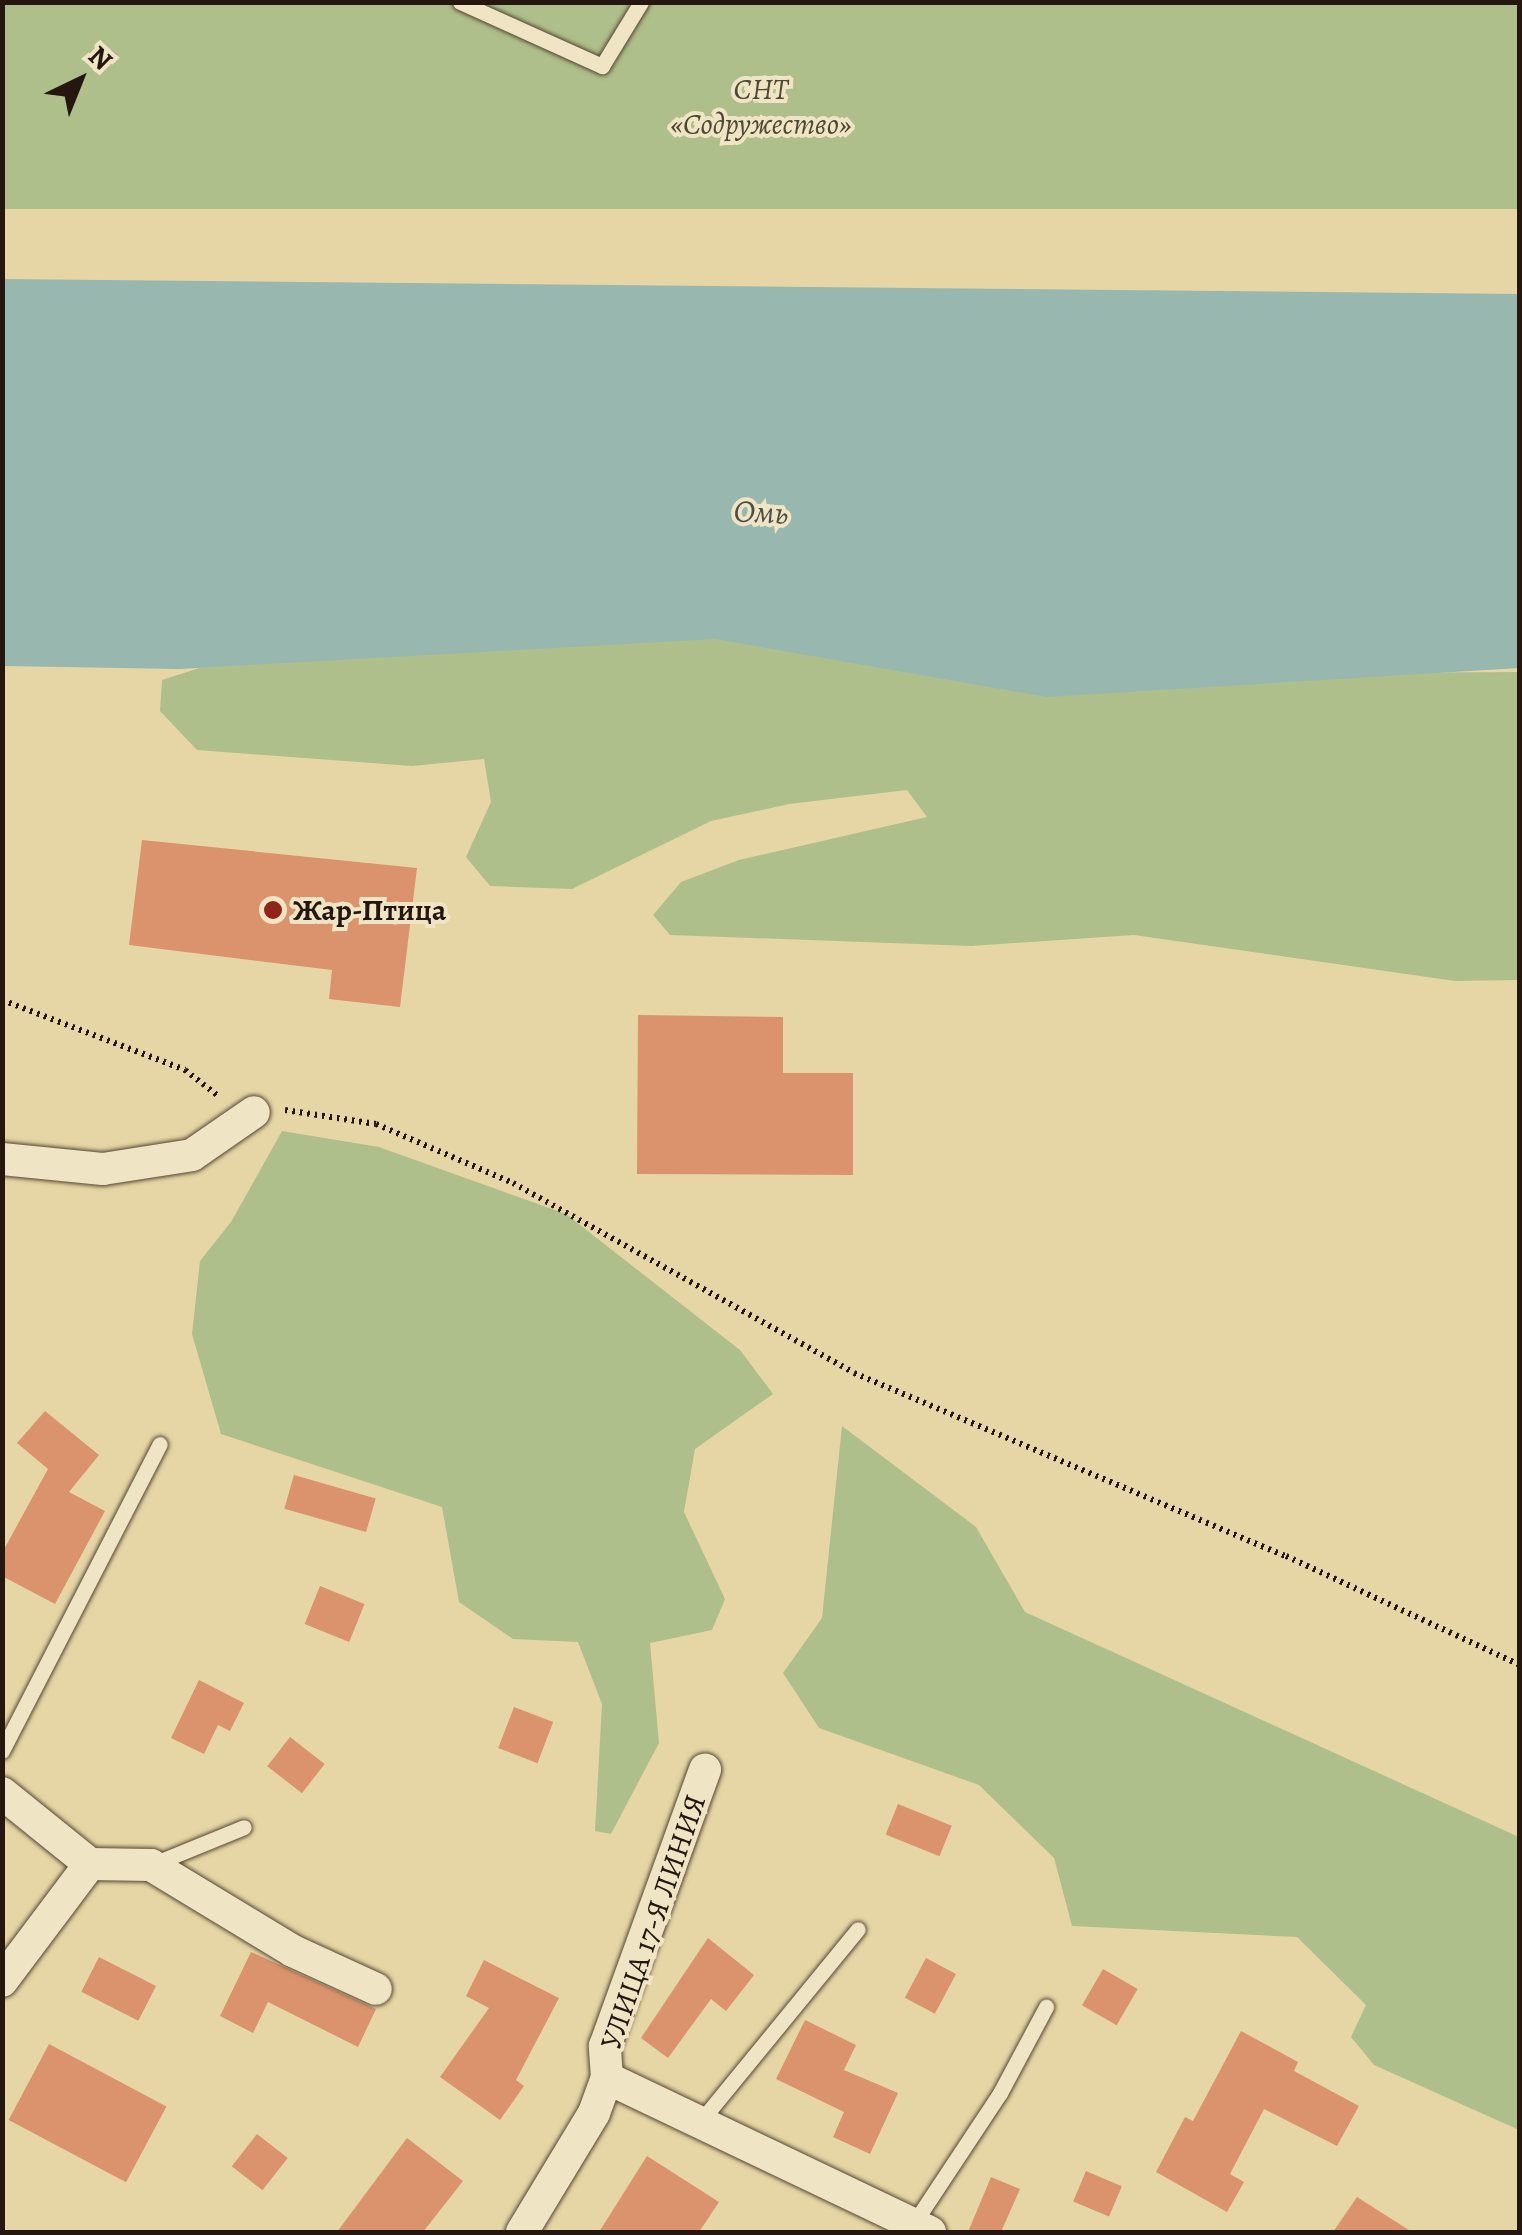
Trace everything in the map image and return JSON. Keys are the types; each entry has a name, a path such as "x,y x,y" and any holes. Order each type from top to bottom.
{"street":[{"path":"2,1159 103,1169 192,1155 254,1112"},
{"name":"УЛИЦА 17-Я ЛИНИЯ","path":"522,2232 594,2113 607,2078 604,2046 705,1770"},
{"path":"2,1793 90,1864 150,1865 293,1951 376,1990"},
{"path":"2,1981 90,1864"},
{"path":"607,2078 922,2228"}],"lane":[{"path":"460,2 602,66 641,2"},
{"path":"2,1751 160,1444"},
{"path":"150,1865 244,1827"},
{"path":"700,2122 858,1929"},
{"path":"922,2228 1046,2006"}],"path":[{"path":"2,1000 185,1070 235,1108 254,1112 303,1110 376,1124 513,1183 854,1373 1286,1556 1520,1665"}],"green space":[{"name":"СНТ «Содружество»","path":"3,3 1519,3 1519,209 3,209"},
{"path":"694,620 1201,674 1519,672 1519,980 1455,981 1134,935 971,946 670,935 653,915 681,882 739,860 927,817 907,790 789,804 711,821 572,889 490,886 466,857 491,802 484,759 412,766 197,750 160,711 162,680 280,642"},
{"path":"282,1131 379,1147 566,1214 740,1350 773,1394 695,1449 684,1512 725,1599 712,1630 650,1643 659,1743 611,1834 595,1831 602,1704 578,1642 513,1639 459,1602 442,1507 221,1434 192,1334 200,1261 231,1222"},
{"path":"842,1426 976,1527 1025,1612 1519,1837 1519,2130 1374,2065 1351,2037 1366,2005 1297,1937 1072,1926 1054,1858 979,1785 819,1728 783,1673 822,1618"}],"water":[{"name":"Омь","path":"3,279 1519,294 1519,668 1047,697 715,639 179,669 3,666"}],"building":[{"name":"Жар-Птица","path":"142,840 417,868 400,1007 329,999 332,970 129,945"},
{"path":"638,1015 783,1017 783,1073 853,1073 853,1175 637,1174"},
{"path":"45,1411 99,1455 69,1492 105,1511 55,1604 2,1576 2,1553 48,1469 17,1443"},
{"path":"294,1475 376,1498 366,1532 284,1509"},
{"path":"320,1586 365,1604 349,1642 305,1624"},
{"path":"199,1680 244,1703 230,1731 218,1725 204,1754 171,1738"},
{"path":"514,1707 553,1722 537,1763 498,1748"},
{"path":"290,1737 325,1764 302,1793 267,1766"},
{"path":"898,1804 952,1826 939,1856 886,1835"},
{"path":"708,1938 754,1975 726,2011 711,1999 668,2058 641,2038"},
{"path":"251,1952 376,2009 358,2047 268,2002 253,2033 220,2016"},
{"path":"99,1957 156,1986 138,2021 81,1992"},
{"path":"926,1958 956,1974 935,2014 905,1998"},
{"path":"484,1960 559,1998 516,2080 524,2086 500,2120 440,2077 489,2008 466,1996"},
{"path":"1103,1969 1138,1989 1117,2025 1082,2005"},
{"path":"805,2020 856,2045 844,2070 898,2093 870,2154 833,2137 844,2112 776,2079"},
{"path":"1241,2031 1298,2062 1294,2071 1359,2106 1337,2146 1264,2109 1230,2174 1244,2182 1227,2212 1156,2172 1185,2117 1193,2121"},
{"path":"49,2044 166,2106 126,2182 9,2120"},
{"path":"257,2134 288,2158 262,2190 232,2166"},
{"path":"407,2138 463,2181 423,2232 337,2232"},
{"path":"647,2156 719,2202 699,2232 599,2232"},
{"path":"1086,2171 1122,2186 1109,2217 1073,2201"},
{"path":"991,2177 1020,2189 1001,2232 968,2232"},
{"path":"1357,2197 1412,2232 1333,2232"}],"place":[{"name":"Жар-Птица","path":"273,910"}]}
